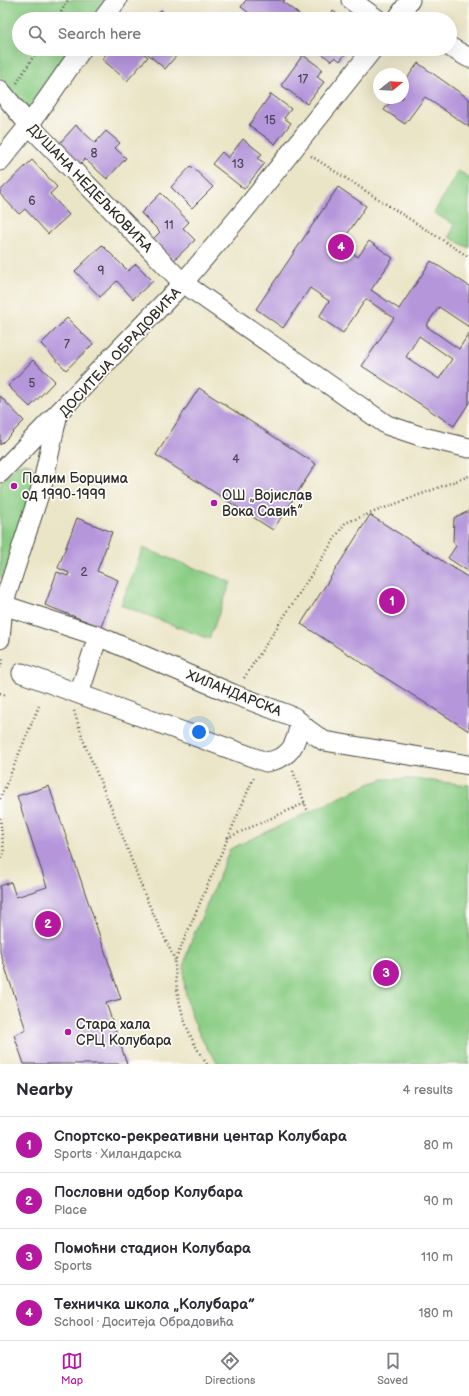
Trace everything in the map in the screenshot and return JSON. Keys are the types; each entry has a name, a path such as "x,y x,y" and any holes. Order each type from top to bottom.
{"street":[{"path":"108,12 117,0"},
{"path":"351,0 367,12"},
{"path":"403,12 410,0"},
{"path":"457,50 469,58"},
{"path":"0,161 29,125 77,56"},
{"name":"ДОСИТЕЈА ОБРАДОВИЋА","path":"0,639 1,606 43,482 58,413 184,283 367,56"},
{"name":"ДУШАНА НЕДЕЉКОВИЋА","path":"4,95 29,125 184,283"},
{"name":"ДОСИТЕЈА ОБРАДОВИЋА","path":"184,283 387,425 423,437 469,448"},
{"path":"0,473 58,413"},
{"name":"ХИЛАНДАРСКА","path":"1,606 98,636 233,694 294,716 324,741 469,765"},
{"path":"73,692 98,636"},
{"path":"22,673 266,762 278,760 292,749 300,722"}],"path":[{"path":"61,12 68,0"},
{"path":"4,95 33,56"},
{"path":"295,146 469,257"},
{"path":"233,694 345,523 469,476"},
{"path":"73,692 85,745 116,819 146,898 175,960"},
{"path":"0,693 6,695"},
{"path":"0,799 38,706"},
{"path":"287,753 308,812"},
{"path":"207,1064 200,1055 188,1031 175,984 175,960 261,760"},
{"path":"227,838 305,803"},
{"path":"0,818 4,853 0,859"},
{"path":"0,850 4,853"}],"green space":[{"path":"0,0 110,0 102,12 12,12 12,56 70,56 30,111 0,76"},
{"path":"458,171 469,177 469,248 449,237 455,225 434,213"},
{"path":"25,463 31,465 36,476 7,572 0,579 0,483 18,465"},
{"path":"143,548 231,582 209,639 121,605"},
{"path":"383,779 413,779 469,785 469,1064 219,1064 211,1054 197,1030 188,1002 184,975 186,956 190,944 230,849 369,784"}],"building":[{"path":"246,0 285,0 283,2 296,12 248,12 241,7"},
{"path":"104,56 148,57 127,81 102,59"},
{"path":"150,56 176,56 165,69"},
{"path":"302,56 322,69 317,77 324,82 307,104 281,85"},
{"path":"325,56 344,56 340,61 335,57 331,61"},
{"path":"418,63 469,99 469,127 425,97 405,124 384,110 388,104 409,104 409,76"},
{"path":"271,94 291,109 284,118 291,123 275,144 249,125"},
{"path":"76,125 95,143 106,131 120,143 115,148 126,158 107,179 85,159 79,165 58,145"},
{"path":"243,139 262,154 258,159 265,163 244,189 212,164 222,152 228,158"},
{"path":"32,160 57,187 50,194 69,215 48,234 25,209 19,214 0,194 0,191"},
{"path":"191,166 213,187 192,208 171,187"},
{"path":"338,187 366,206 340,245 358,257 369,241 393,258 371,290 399,309 431,261 469,286 469,327 439,307 426,326 459,349 469,333 469,403 454,426 362,366 394,318 366,299 343,333 319,317 329,301 310,288 283,328 256,309","holes":["419,336 452,359 439,379 406,357"]},
{"path":"161,193 189,222 183,228 195,240 174,260 153,239 160,232 141,213"},
{"path":"102,245 128,271 136,264 153,281 133,299 117,281 100,297 75,271"},
{"path":"67,318 93,344 66,370 41,344"},
{"path":"33,360 55,381 30,407 8,386"},
{"path":"199,388 316,464 273,530 156,455"},
{"path":"0,396 24,421 0,445"},
{"path":"469,511 469,572 448,558 456,546 453,541 454,518"},
{"path":"370,515 469,578 469,731 301,624"},
{"path":"77,518 112,532 97,571 118,580 101,627 45,605 57,572 68,576 69,573 58,568"},
{"path":"49,786 121,999 106,1003 127,1064 24,1064 14,1035 26,1030 0,952 0,886 11,882 16,897 47,887 17,796"}],"place":[{"name":"Техничка школа „Колубара”","path":"341,247"},
{"name":"Палим Борцима од 1990-1999","path":"14,486"},
{"name":"ОШ „Војислав Вока Савић”","path":"214,503"},
{"name":"Спортско-рекреативни центар Колубара","path":"392,601"},
{"name":"Пословни одбор Колубара","path":"48,924"},
{"name":"Помоћни стадион Колубара","path":"386,973"},
{"name":"Стара хала СРЦ Колубара","path":"68,1032"}]}
